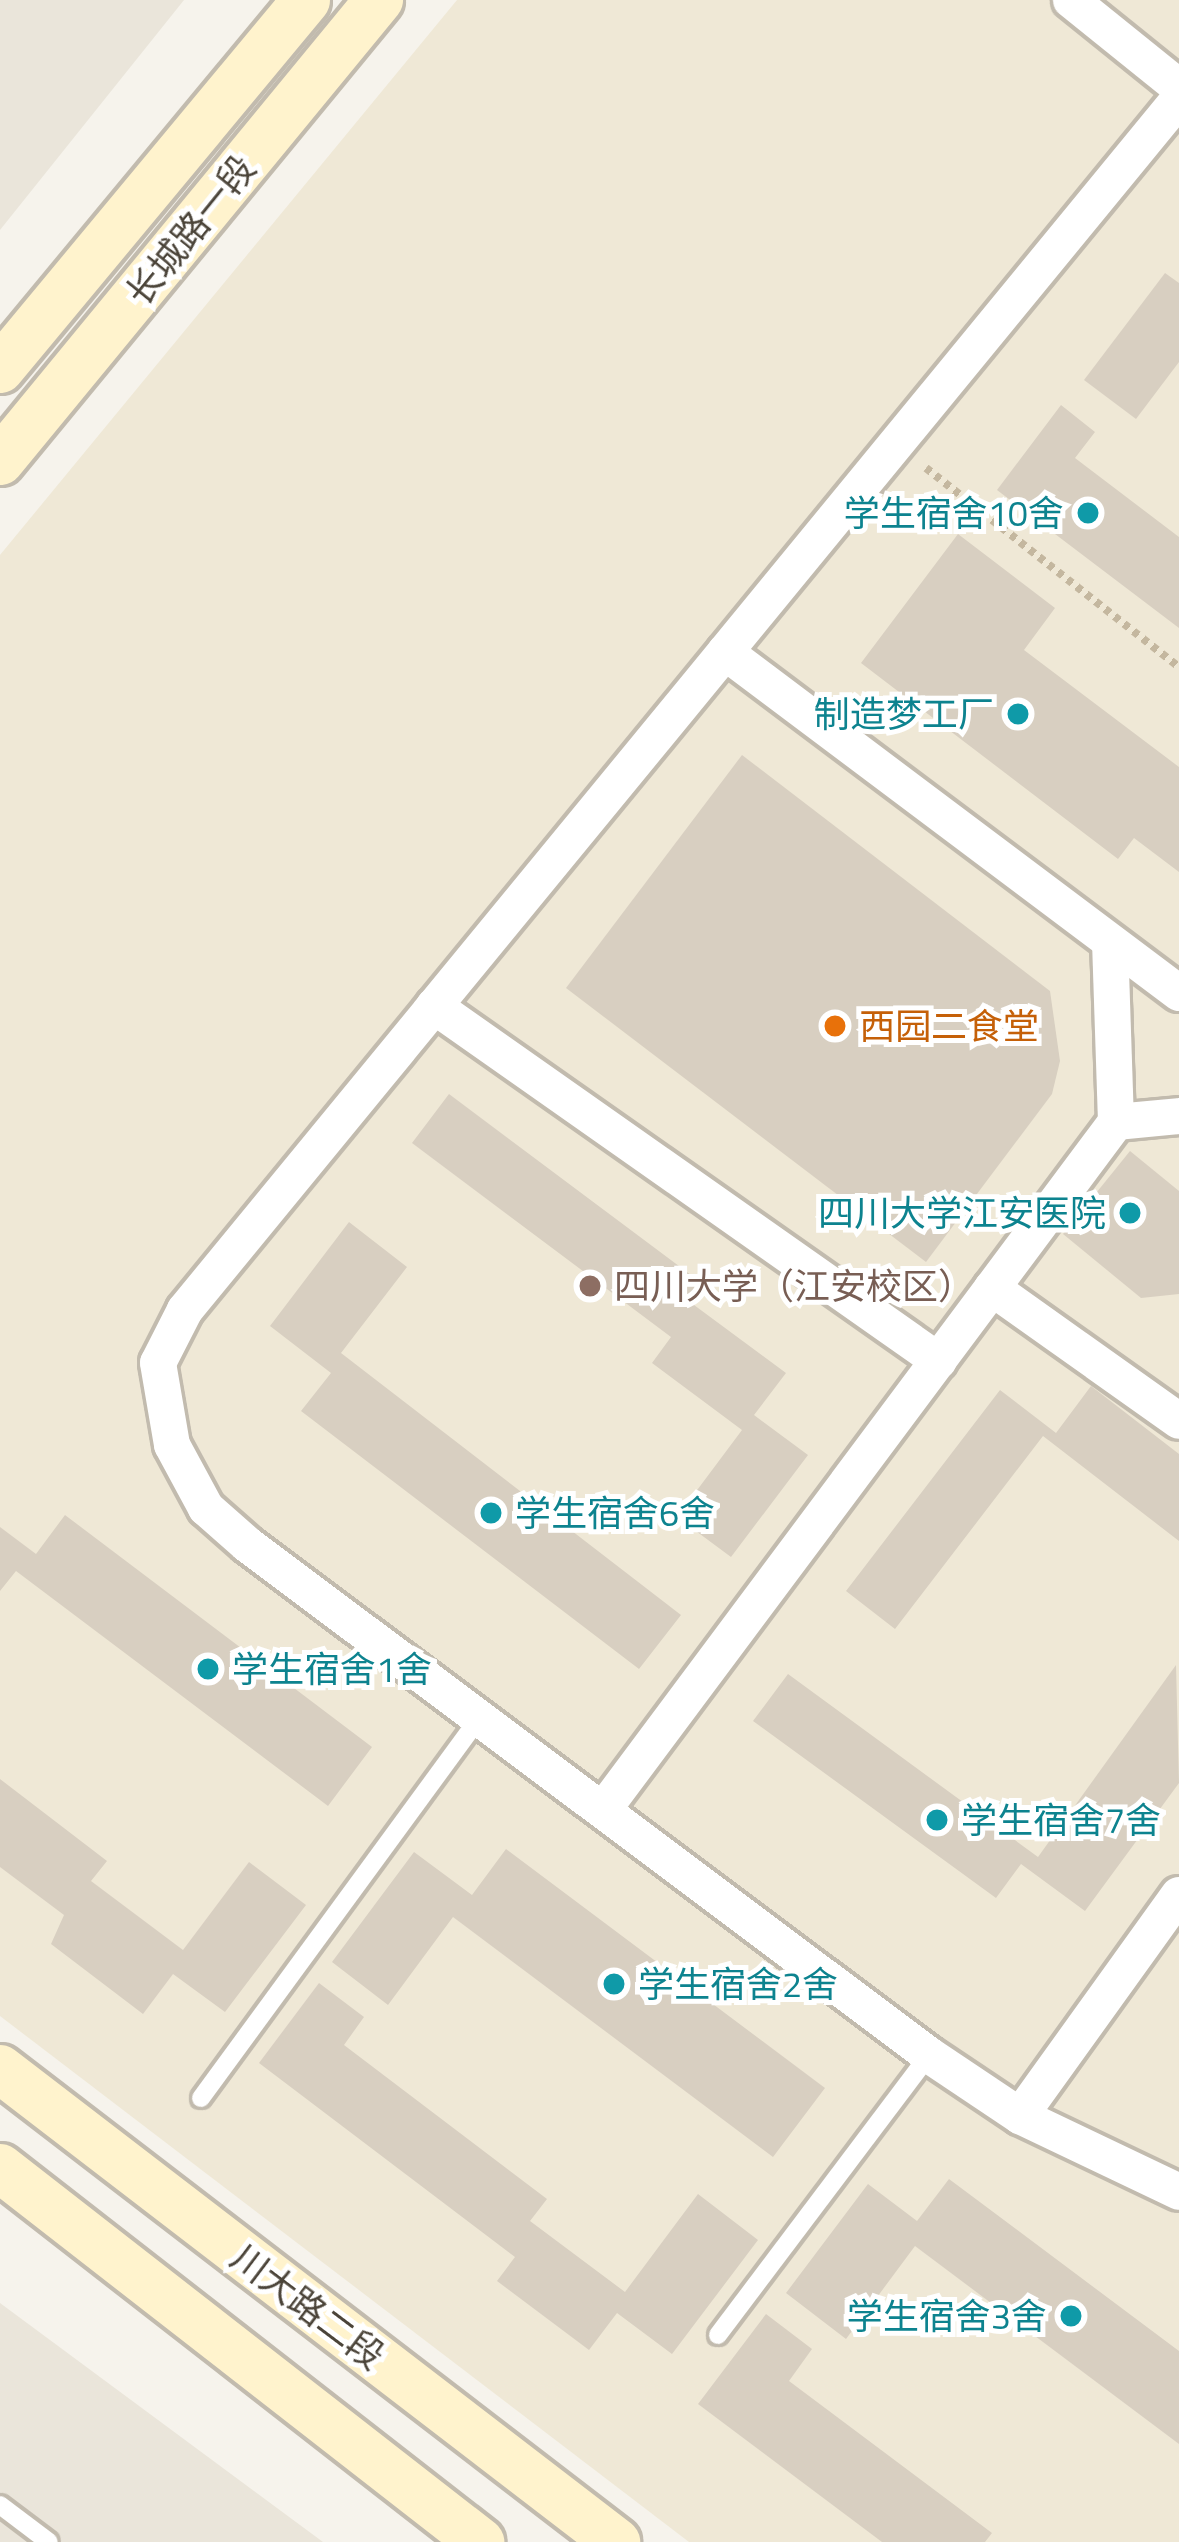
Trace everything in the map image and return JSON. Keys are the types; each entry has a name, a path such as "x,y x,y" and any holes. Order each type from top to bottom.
{"main road":[{"name":"长城路一段","path":"0,369 306,0"},
{"name":"长城路一段","path":"0,460 379,0"},
{"name":"川大路二段","path":"0,2069 616,2542"},
{"path":"0,2168 480,2542"}],"street":[{"path":"1071,0 1179,87"},
{"path":"1179,99 184,1310 158,1363 172,1445 206,1508 478,1720 929,2055 1020,2116 1179,2192"},
{"path":"725,652 1179,994"},
{"path":"603,1810 1116,1122 1110,945"},
{"path":"434,1006 939,1361"},
{"path":"1116,1122 1179,1116"},
{"path":"992,1288 1179,1421"},
{"path":"1020,2116 1179,1895"}],"lane":[{"path":"201,2098 478,1720"},
{"path":"718,2336 929,2055"},
{"path":"0,2506 49,2542"}],"path":[{"path":"896,444 1179,667"}],"shaded area":[{"path":"0,0 184,0 0,230"},
{"name":"四川大学（江安校区）","path":"457,0 1179,0 1179,2542 689,2542 0,2016 0,555"},
{"path":"0,2303 323,2542 0,2542"}],"building":[{"name":"学生宿舍10舍","path":"1165,273 1179,283 1179,362 1136,419 1084,380"},
{"name":"学生宿舍10舍","path":"1061,405 1095,432 1075,458 1179,537 1179,628 997,490"},
{"name":"制造梦工厂","path":"958,534 1055,608 1024,650 1179,767 1179,872 1134,838 1118,859 861,663"},
{"name":"西园二食堂","path":"742,755 1050,991 1060,1061 1052,1094 926,1262 566,988"},
{"name":"学生宿舍6舍","path":"449,1094 707,1287 694,1305 786,1373 754,1415 808,1455 731,1557 677,1517 742,1430 652,1363 671,1337 412,1143"},
{"name":"四川大学江安医院","path":"1130,1151 1179,1191 1179,1294 1141,1298 1063,1234"},
{"name":"学生宿舍6舍","path":"349,1222 407,1267 341,1353 681,1615 639,1669 301,1411 331,1373 270,1326"},
{"path":"1091,1386 1179,1454 1179,1541 1043,1436 895,1629 846,1591 1000,1390 1056,1433"},
{"name":"学生宿舍1舍","path":"65,1515 372,1747 328,1806 16,1571 0,1591 0,1527 36,1554"},
{"name":"学生宿舍7舍","path":"1176,1665 1179,1783 1085,1911 1021,1864 996,1898 753,1721 788,1674 1038,1857"},
{"path":"0,1779 107,1861 91,1881 183,1950 249,1862 306,1905 225,2012 173,1974 143,2014 51,1944 64,1915 0,1867"},
{"name":"学生宿舍2舍","path":"506,1849 825,2088 773,2157 453,1917 388,2005 332,1962 414,1852 472,1895"},
{"path":"319,1983 364,2017 344,2045 547,2199 530,2221 625,2292 698,2194 758,2240 672,2354 617,2313 589,2350 497,2281 515,2257 259,2063"},
{"name":"学生宿舍3舍","path":"949,2179 1179,2351 1179,2444 915,2246 846,2339 786,2293 868,2184 917,2221"},
{"name":"学生宿舍3舍","path":"766,2314 812,2349 789,2381 992,2533 985,2542 882,2542 698,2404"}],"place":[{"name":"学生宿舍10舍","path":"1088,513"},
{"name":"制造梦工厂","path":"1018,714"},
{"name":"西园二食堂","path":"835,1026"},
{"name":"四川大学江安医院","path":"1130,1213"},
{"name":"四川大学（江安校区）","path":"590,1286"},
{"name":"学生宿舍6舍","path":"491,1513"},
{"name":"学生宿舍1舍","path":"208,1669"},
{"name":"学生宿舍7舍","path":"937,1820"},
{"name":"学生宿舍2舍","path":"614,1984"},
{"name":"学生宿舍3舍","path":"1071,2316"}]}
